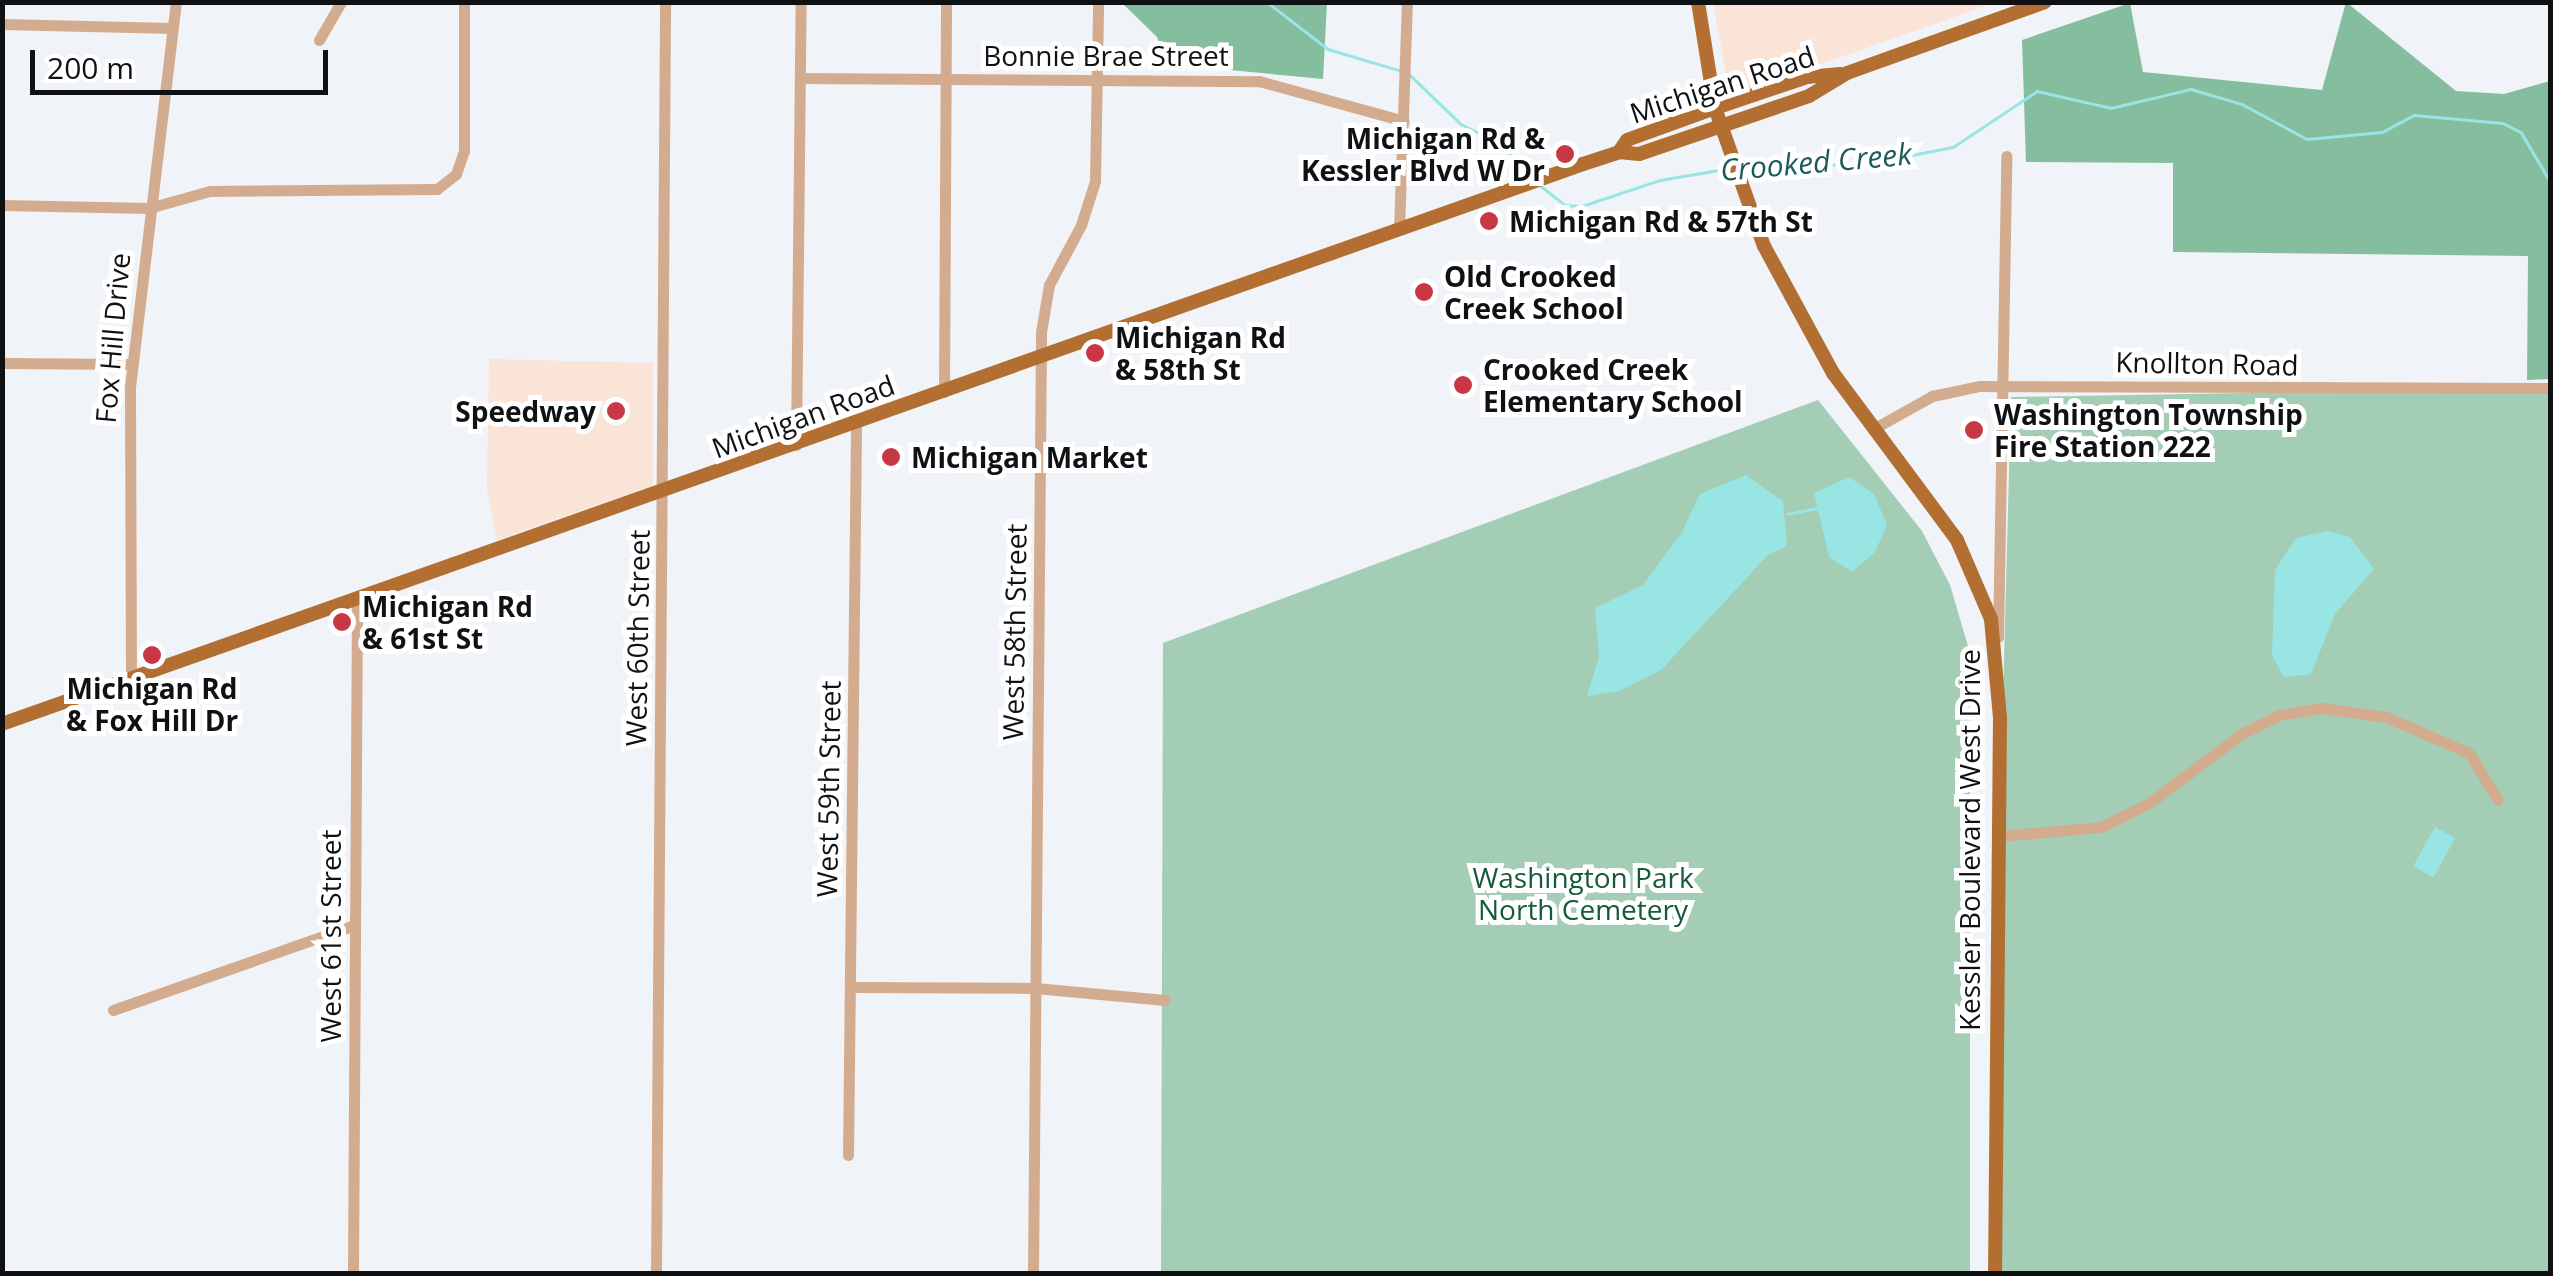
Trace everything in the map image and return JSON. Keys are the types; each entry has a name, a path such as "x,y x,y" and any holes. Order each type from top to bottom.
{"main road":[{"name":"Kessler Boulevard West Drive","path":"1698,2 1715,108 1742,188 1811,338 1873,429 1957,540 1980,587 1997,654 1996,1274"},
{"name":"Michigan Road","path":"1619,152 1627,140 1715,108 1807,78 1846,73 2046,2"},
{"name":"Michigan Road","path":"2,724 1566,170 1619,152 1639,154 1809,96 1846,73"}],"street":[{"name":"Fox Hill Drive","path":"131,679 132,364 176,2"},
{"path":"319,40 341,2"},
{"path":"2,206 149,208 210,192 422,194 450,180 464,151 464,2"},
{"name":"West 60th Street","path":"656,1274 665,2"},
{"path":"796,445 801,2"},
{"path":"944,392 946,2"},
{"name":"West 58th Street","path":"1032,1274 1042,356 1049,285 1094,190 1098,2"},
{"path":"1400,230 1407,2"},
{"path":"2,24 173,28"},
{"name":"Bonnie Brae Street","path":"800,78 1275,82 1405,115"},
{"path":"1997,654 2006,156"},
{"path":"2,363 132,364"},
{"name":"Knollton Road","path":"1873,429 1932,396 2003,386 2550,388"},
{"name":"West 59th Street","path":"848,1155 856,422"},
{"name":"West 61st Street","path":"353,1274 357,599"},
{"path":"1999,836 2101,827 2149,803 2243,733 2279,716 2322,708 2386,717 2469,753 2498,800"},
{"path":"113,1010 355,924"},
{"path":"851,987 1035,988 1164,1000"}],"shaded area":[{"path":"1713,2 1994,2 1994,3 1730,96"},
{"path":"489,359 653,363 653,485 497,540 487,489"}],"green space":[{"path":"2346,2 2456,91 2504,94 2550,81 2550,379 2527,380 2528,256 2173,252 2173,163 2026,162 2022,40 2130,3 2143,72 2322,90"},
{"path":"1122,3 1327,3 1323,79 1167,64 1157,37"},
{"path":"2550,388 2550,1273 1996,1274 1993,1072 2011,397"},
{"name":"Washington Park North Cemetery","path":"1818,400 1922,531 1950,585 1970,653 1970,1273 1161,1274 1163,643"}],"water":[{"path":"1746,475 1783,501 1787,546 1768,555 1661,670 1619,691 1587,696 1599,657 1595,608 1643,585 1682,532 1700,494"},
{"path":"1849,477 1874,494 1887,525 1875,552 1852,572 1829,557 1814,493"},
{"path":"2328,531 2350,537 2374,569 2335,614 2311,674 2284,677 2272,655 2275,570 2296,538"},
{"path":"2435,827 2455,838 2433,878 2413,866"}],"waterway":[{"name":"Crooked Creek","path":"1267,2 1328,49 1402,71"},
{"name":"Crooked Creek","path":"1409,74 1461,124 1499,143 1532,177"},
{"name":"Crooked Creek","path":"1743,166 1866,164 1953,147 2037,91 2111,108 2191,89 2242,104 2307,139 2382,132 2414,115 2503,123 2521,132 2550,181"},
{"name":"Crooked Creek","path":"1541,186 1565,205 1582,206 1660,180 1730,168"},
{"path":"1787,514 1817,508"}],"place":[{"name":"Michigan Rd & Kessler Blvd W Dr","path":"1565,154"},
{"name":"Michigan Rd & 57th St","path":"1489,221"},
{"name":"Old Crooked Creek School","path":"1424,292"},
{"name":"Michigan Rd & 58th St","path":"1095,353"},
{"name":"Crooked Creek Elementary School","path":"1463,385"},
{"name":"Speedway","path":"616,411"},
{"name":"Washington Township Fire Station 222","path":"1974,430"},
{"name":"Michigan Market","path":"891,457"},
{"name":"Michigan Rd & 61st St","path":"342,622"},
{"name":"Michigan Rd & Fox Hill Dr","path":"152,655"}]}
